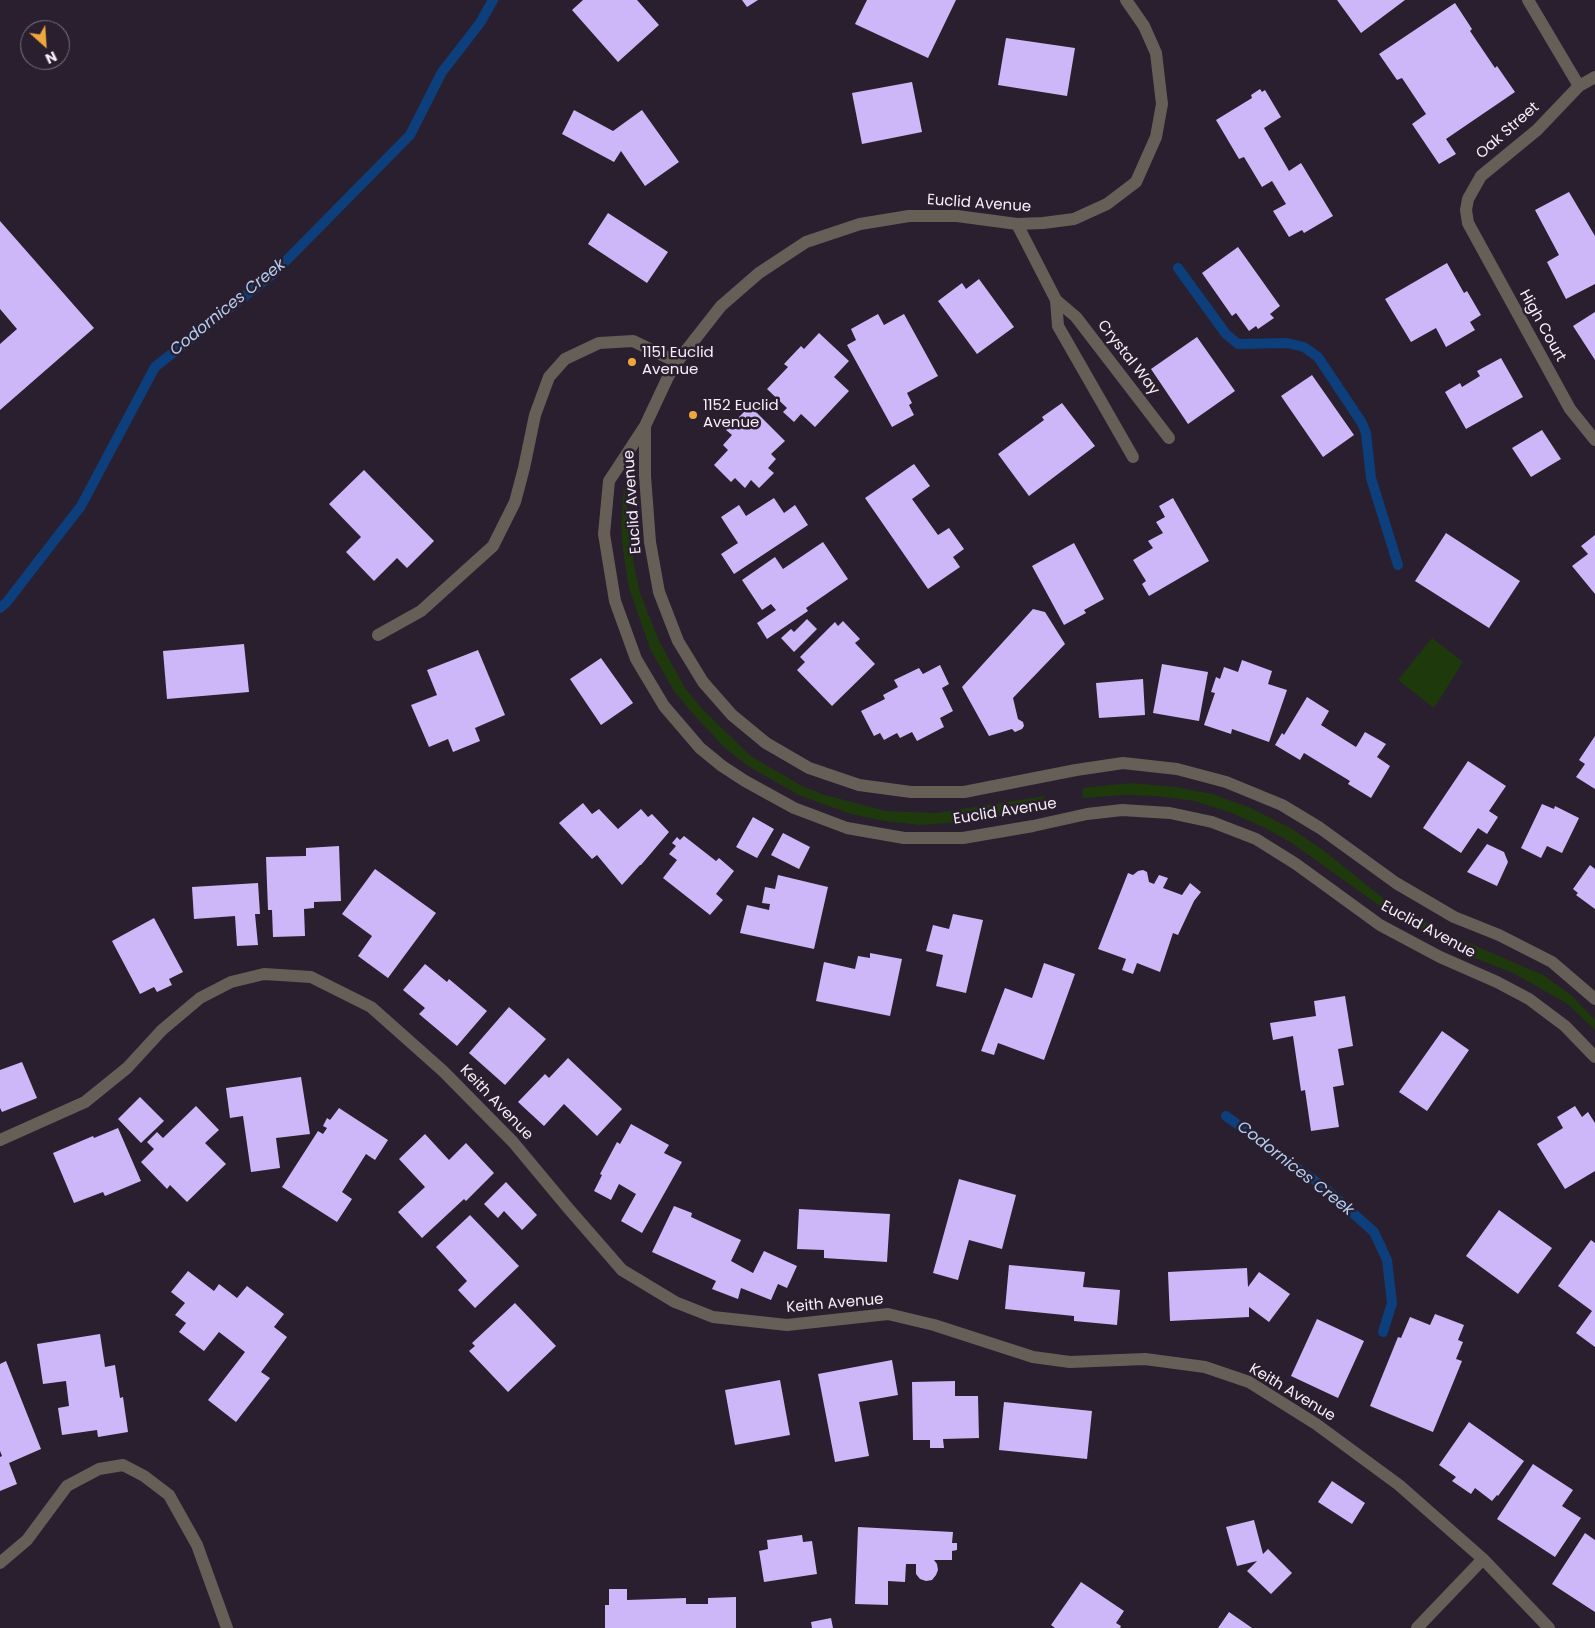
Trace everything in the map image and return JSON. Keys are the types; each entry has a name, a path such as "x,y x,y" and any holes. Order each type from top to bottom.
{"street":[{"name":"Euclid Avenue","path":"1126,0 1144,26 1156,53 1162,104 1156,136 1136,182 1107,204 1074,219 1018,224 957,216 909,216 860,224 806,242 759,273 721,306 677,362 664,384 645,426 609,480 604,534 615,601 636,659 664,706 700,748 722,766 745,781 794,808 847,828 904,838 962,838 1034,826 1087,814 1122,810 1170,812 1212,822 1256,839 1296,864 1380,925 1440,958 1497,982 1529,999 1565,1026 1595,1058"},
{"path":"1528,0 1579,86"},
{"name":"Oak Street","path":"1468,223 1466,210 1468,199 1481,176 1538,130 1579,86 1595,77"},
{"name":"High Court","path":"1468,223 1570,409 1595,440"},
{"name":"Crystal Way","path":"1018,224 1056,300 1058,326 1133,457"},
{"name":"Crystal Way","path":"1056,300 1076,317 1170,438"},
{"path":"378,635 421,611 493,546 515,502 535,415 549,376 564,358 599,342 633,341 677,362"},
{"name":"Euclid Avenue","path":"645,426 645,476 650,542 659,592 678,641 703,682 732,715 766,743 809,768 850,783 912,792 964,792 1076,770 1123,763 1177,769 1226,782 1282,805 1320,828 1396,883 1454,916 1499,935 1552,962 1595,999"},
{"name":"Keith Avenue","path":"0,1140 85,1102 127,1068 162,1030 200,998 231,982 264,974 311,977 371,1007 429,1058 513,1142 622,1270 675,1302 713,1317 787,1325 888,1314 934,1325 1033,1356 1070,1362 1145,1359 1205,1367 1248,1382 1316,1424 1400,1485 1483,1559 1550,1628"},
{"path":"0,1563 26,1540 67,1486 98,1469 123,1465 144,1476 169,1495 197,1545 227,1628"},
{"path":"1417,1628 1483,1559"}],"green space":[{"path":"624,485 634,566 640,593 659,641 685,688 704,711 752,757 804,787 825,795 886,811 937,813 1045,796 1039,808 972,821 921,825 885,821 851,814 799,795 748,766 725,748 695,716 674,691 651,651 629,588 621,524"},
{"path":"1432,638 1463,662 1434,708 1398,680"},
{"path":"1131,783 1175,787 1212,794 1251,808 1292,829 1323,850 1384,899 1441,931 1543,975 1571,995 1595,1020 1595,1030 1568,1004 1513,973 1452,949 1391,914 1292,843 1232,813 1195,801 1156,796 1126,795 1080,798 1083,796 1083,788"}],"building":[{"path":"583,0 637,0 659,25 618,62 572,10"},
{"path":"742,0 758,0 747,7"},
{"path":"867,0 956,0 928,58 855,24"},
{"path":"1337,0 1405,0 1361,33"},
{"path":"1455,3 1472,29 1470,31 1495,68 1497,66 1515,92 1446,139 1456,154 1439,164 1412,124 1426,114 1402,78 1397,80 1379,54"},
{"path":"1006,38 1075,48 1067,96 998,85"},
{"path":"912,82 922,132 862,144 852,93"},
{"path":"1260,89 1262,92 1265,90 1281,117 1264,128 1289,171 1301,163 1333,216 1304,233 1302,230 1289,237 1273,211 1286,204 1272,181 1262,187 1244,157 1239,159 1216,120 1252,98 1251,95"},
{"path":"574,110 613,131 642,110 679,162 645,186 621,151 614,162 562,134"},
{"path":"1569,192 1595,236 1595,284 1566,299 1547,262 1559,255 1535,210"},
{"path":"608,213 668,252 647,283 588,244"},
{"path":"0,221 94,328 0,410 0,344 17,329 0,309"},
{"path":"1238,247 1280,306 1270,314 1274,318 1258,329 1256,326 1249,331 1236,313 1232,316 1202,273"},
{"path":"1447,263 1464,293 1467,291 1481,315 1470,322 1475,330 1446,347 1436,328 1411,342 1385,299"},
{"path":"979,279 1014,327 977,354 938,301 962,283 966,289"},
{"path":"1595,312 1595,360 1573,326"},
{"path":"878,314 884,325 904,314 938,376 907,393 912,403 909,405 914,415 892,427 847,345 856,340 851,329"},
{"path":"819,333 849,361 834,377 849,391 815,427 801,414 794,422 783,412 787,408 767,389 788,367 784,364 801,346 804,349"},
{"path":"1197,337 1235,391 1188,424 1151,369"},
{"path":"1501,358 1523,397 1466,429 1445,392 1460,383 1462,387 1480,376 1477,371"},
{"path":"1312,375 1354,435 1323,457 1281,396"},
{"path":"1062,403 1095,446 1029,496 998,454 1044,420 1042,417"},
{"path":"750,406 785,441 771,454 776,459 768,468 774,473 759,488 751,480 745,488 735,478 731,482 714,465 728,450 723,445 732,435 726,430"},
{"path":"1542,430 1561,459 1531,477 1512,448"},
{"path":"914,464 930,486 912,499 938,535 949,528 964,549 953,557 960,567 928,589 865,498"},
{"path":"364,470 434,541 407,568 397,558 374,581 346,552 361,537 329,504"},
{"path":"774,498 784,513 795,505 808,525 734,574 721,554 738,543 721,517 739,505 746,516"},
{"path":"1173,498 1209,561 1149,596 1142,584 1146,581 1133,560 1153,548 1148,541 1163,533 1156,522 1165,517 1159,506"},
{"path":"1446,533 1520,581 1489,628 1415,581"},
{"path":"1595,535 1595,594 1572,566 1588,554 1581,546"},
{"path":"823,542 848,579 806,608 808,611 767,639 757,623 776,610 771,604 762,610 742,580 775,557 783,569"},
{"path":"1074,543 1104,599 1084,610 1086,613 1064,625 1032,566"},
{"path":"1033,609 1045,612 1065,644 1013,698 1018,719 1023,722 1024,726 1022,729 1015,732 1012,729 989,736 962,687"},
{"path":"807,619 817,629 794,652 781,638 791,629 794,632"},
{"path":"843,621 860,639 855,643 875,664 832,706 797,670 805,662 800,657 835,622 838,626"},
{"path":"244,644 249,692 167,699 163,651"},
{"path":"478,650 505,715 475,728 480,741 453,752 448,739 429,747 411,705 437,695 427,670"},
{"path":"601,658 633,703 601,725 570,679"},
{"path":"1242,660 1272,671 1268,684 1287,690 1269,742 1232,729 1231,734 1204,725 1215,693 1211,692 1216,677 1220,679 1224,667 1238,672"},
{"path":"1162,664 1208,672 1199,721 1153,713"},
{"path":"940,665 949,684 942,688 953,711 940,718 944,727 917,741 912,732 900,738 897,733 884,740 880,733 874,736 861,711 885,699 883,695 898,687 894,680 919,668 923,674"},
{"path":"1143,679 1145,715 1099,718 1096,683"},
{"path":"1307,697 1329,711 1321,725 1356,747 1365,732 1386,744 1377,757 1390,766 1371,798 1348,784 1350,781 1304,753 1300,760 1275,745 1282,733 1284,735"},
{"path":"1595,736 1595,789 1576,777 1585,764 1579,760"},
{"path":"1468,761 1506,786 1489,811 1498,817 1487,834 1478,828 1461,853 1423,828"},
{"path":"583,803 592,814 599,809 618,829 641,809 648,817 652,814 669,832 622,885 597,855 592,859 559,823"},
{"path":"1542,804 1554,809 1555,806 1579,818 1562,853 1547,846 1541,858 1521,848"},
{"path":"753,817 774,829 757,858 736,847"},
{"path":"783,833 810,847 799,869 771,855"},
{"path":"684,836 716,861 719,858 734,871 716,894 723,900 710,915 663,878 677,860 669,854 676,846 672,843 677,837 680,840"},
{"path":"1487,844 1504,852 1508,862 1497,886 1467,872"},
{"path":"339,846 341,901 314,902 314,908 304,909 305,936 273,937 272,910 268,910 266,857 306,856 306,848"},
{"path":"1590,865 1595,869 1595,909 1576,895 1578,893 1573,889"},
{"path":"375,869 436,913 388,978 358,956 372,936 342,914"},
{"path":"1143,870 1147,872 1149,882 1154,884 1159,875 1168,878 1163,888 1182,895 1190,883 1201,892 1194,901 1178,935 1173,933 1160,972 1137,963 1133,974 1122,970 1126,959 1098,949 1128,873 1133,875"},
{"path":"778,875 828,887 814,949 740,933 747,905 769,910 770,904 762,903 765,887 775,889"},
{"path":"258,883 260,914 255,914 258,945 237,946 235,916 194,919 192,887"},
{"path":"953,914 983,920 966,993 936,986 943,955 926,951 933,925 949,929"},
{"path":"154,918 183,972 169,979 172,985 157,992 154,987 140,994 112,941"},
{"path":"870,953 902,959 890,1016 816,1001 824,962 855,969 858,956 870,958"},
{"path":"1044,963 1075,974 1044,1060 998,1043 994,1055 981,1051 1005,988 1032,998"},
{"path":"425,964 447,982 449,979 487,1011 457,1046 419,1014 425,1008 403,990"},
{"path":"1345,996 1353,1046 1338,1049 1344,1085 1333,1087 1339,1127 1311,1131 1305,1090 1301,1091 1293,1036 1273,1040 1270,1023 1316,1016 1314,1001"},
{"path":"509,1007 546,1039 505,1085 469,1053"},
{"path":"1442,1031 1469,1050 1427,1111 1399,1092"},
{"path":"568,1058 622,1109 597,1136 564,1104 544,1126 518,1102 545,1074 549,1078"},
{"path":"22,1062 37,1098 2,1112 0,1108 0,1070"},
{"path":"301,1077 310,1134 276,1138 280,1168 251,1172 243,1116 230,1118 226,1088"},
{"path":"140,1097 164,1121 141,1143 118,1119"},
{"path":"196,1106 219,1130 205,1143 226,1164 187,1202 170,1185 167,1189 141,1162 154,1149 147,1142 157,1132 163,1138"},
{"path":"1575,1106 1582,1117 1588,1112 1595,1123 1595,1171 1565,1189 1537,1144 1563,1128 1557,1117"},
{"path":"339,1108 388,1140 375,1160 366,1154 342,1192 352,1199 337,1222 282,1187 318,1131 323,1134 327,1128 323,1126 327,1118 330,1120"},
{"path":"631,1124 669,1145 664,1153 682,1162 642,1233 621,1221 636,1194 619,1184 611,1200 594,1191 602,1175 600,1174 617,1142 620,1144"},
{"path":"118,1128 141,1181 105,1196 103,1192 74,1203 53,1153 93,1136 94,1138"},
{"path":"425,1134 449,1160 466,1143 494,1173 466,1201 464,1199 422,1238 398,1212 425,1187 399,1159"},
{"path":"959,1179 1016,1195 1002,1249 969,1240 958,1280 933,1273"},
{"path":"506,1182 537,1215 522,1230 504,1211 498,1218 484,1204"},
{"path":"674,1206 692,1213 691,1217 741,1240 731,1261 753,1273 764,1251 797,1266 787,1288 778,1284 771,1300 741,1288 738,1299 712,1289 716,1281 652,1252"},
{"path":"799,1209 890,1214 887,1262 824,1258 824,1250 797,1249"},
{"path":"1499,1210 1552,1248 1518,1294 1466,1256"},
{"path":"470,1215 519,1266 475,1308 458,1290 467,1281 436,1247"},
{"path":"1591,1240 1595,1243 1595,1347 1576,1333 1592,1311 1558,1286"},
{"path":"1009,1265 1085,1272 1083,1287 1120,1290 1117,1325 1074,1321 1074,1316 1005,1309"},
{"path":"1247,1268 1248,1287 1259,1272 1290,1294 1269,1322 1249,1307 1249,1317 1170,1321 1168,1272"},
{"path":"188,1271 214,1291 219,1284 237,1298 247,1286 284,1314 274,1327 287,1337 261,1372 270,1378 236,1422 208,1400 245,1352 219,1332 204,1351 179,1332 186,1323 175,1315 185,1303 171,1292"},
{"path":"515,1303 556,1346 508,1392 469,1351 475,1346 472,1343"},
{"path":"1435,1314 1464,1325 1458,1340 1463,1342 1456,1359 1462,1361 1433,1432 1370,1406 1398,1337 1401,1338 1410,1317 1430,1325"},
{"path":"1317,1319 1364,1341 1338,1398 1291,1376"},
{"path":"100,1334 105,1367 115,1365 120,1398 123,1397 128,1432 98,1437 97,1430 62,1435 58,1408 69,1406 66,1381 43,1384 37,1344"},
{"path":"892,1360 898,1395 859,1402 869,1456 835,1462 818,1374"},
{"path":"6,1361 41,1449 9,1463 17,1484 0,1491 0,1457 2,1456 0,1451 0,1364"},
{"path":"780,1380 790,1435 735,1445 725,1390"},
{"path":"955,1381 955,1396 978,1396 979,1438 943,1439 944,1448 930,1448 930,1440 913,1440 912,1382"},
{"path":"1004,1402 1092,1411 1087,1459 999,1450"},
{"path":"1469,1422 1524,1461 1498,1496 1492,1501 1475,1488 1471,1494 1452,1481 1456,1477 1439,1465"},
{"path":"1533,1464 1573,1490 1562,1506 1581,1518 1555,1557 1497,1519"},
{"path":"1332,1481 1365,1503 1352,1524 1318,1502"},
{"path":"1254,1520 1263,1554 1268,1549 1292,1573 1271,1594 1247,1571 1257,1561 1237,1566 1226,1527"},
{"path":"858,1527 953,1532 952,1543 957,1543 957,1550 952,1551 952,1560 934,1560 938,1570 932,1580 920,1579 916,1574 916,1564 906,1564 905,1582 888,1581 888,1605 855,1604"},
{"path":"1585,1533 1595,1540 1595,1612 1552,1584"},
{"path":"802,1535 803,1542 812,1541 817,1574 764,1582 759,1551 768,1549 767,1540"},
{"path":"1081,1582 1124,1611 1116,1623 1121,1626 1120,1628 1055,1628 1051,1625"},
{"path":"609,1589 627,1589 627,1600 686,1598 686,1604 708,1604 708,1598 736,1597 736,1628 605,1628 605,1605 609,1605"},
{"path":"1229,1612 1252,1628 1218,1628"},
{"path":"831,1618 833,1628 812,1628 811,1622"}],"waterway":[{"name":"Codornices Creek","path":"0,608 6,603 81,506 155,367 274,273 410,135 442,72 480,23 493,0"},
{"name":"Codornices Creek","path":"1178,268 1226,334 1238,344 1287,343 1304,347 1318,357 1362,423 1366,433 1371,478 1398,565"},
{"name":"Codornices Creek","path":"1226,1116 1326,1189 1374,1232 1387,1260 1392,1303 1383,1332"}],"place":[{"name":"1151 Euclid Avenue","path":"632,362"},
{"name":"1152 Euclid Avenue","path":"693,415"}]}
